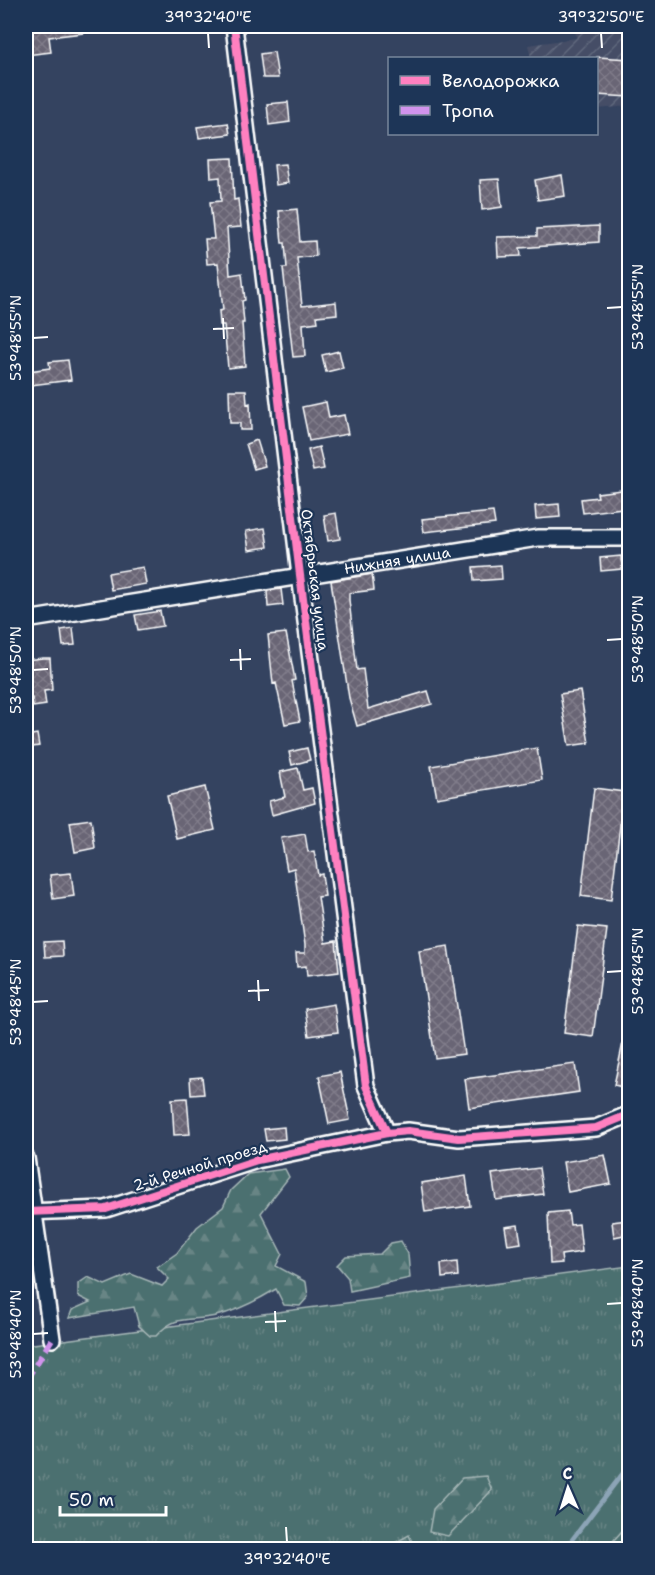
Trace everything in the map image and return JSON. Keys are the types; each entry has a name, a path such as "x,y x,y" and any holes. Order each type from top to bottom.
{"street":[{"name":"Октябрьская улица","path":"234,26 300,575 366,1086 387,1133"},
{"name":"Нижняя улица","path":"26,620 538,538 630,538"},
{"name":"2-й Речной проезд","path":"30,1211 106,1209 258,1160 387,1133 408,1131 459,1138 596,1128 630,1114"},
{"path":"26,1158 30,1211 52,1339"}],"shaded area":[{"path":"575,26 629,26 629,106 598,109 598,57 531,57 528,45 576,38"}],"green space":[{"path":"285,1169 289,1177 261,1213 282,1254 276,1266 306,1282 308,1297 300,1306 284,1305 276,1289 247,1305 224,1314 177,1321 156,1336 150,1336 139,1326 134,1307 69,1318 72,1310 90,1302 78,1296 78,1284 88,1277 105,1285 131,1274 162,1286 169,1279 157,1267 177,1253 197,1227 223,1207 231,1190 248,1174"},
{"path":"401,1241 408,1254 410,1278 350,1291 348,1278 337,1265 346,1256 380,1254 391,1243"},
{"path":"629,1266 629,1549 26,1549 26,1345"},
{"path":"486,1476 492,1490 448,1536 429,1532 433,1509 462,1478"},
{"path":"629,1523 629,1549 606,1549"},
{"path":"409,1535 415,1549 384,1549"}],"building":[{"path":"82,26 83,33 49,37 51,52 26,55 26,29"},
{"path":"274,52 278,78 263,78 260,54"},
{"path":"598,57 630,59 630,97 598,95"},
{"path":"288,102 290,122 269,125 267,104"},
{"path":"228,123 230,134 199,138 197,127"},
{"path":"232,158 234,200 238,199 241,227 227,228 230,275 242,273 245,300 242,301 244,323 242,323 245,366 228,368 224,325 220,325 219,311 223,310 218,263 207,264 205,239 214,239 210,202 221,201 220,177 211,178 210,159"},
{"path":"285,164 288,183 276,185 274,165"},
{"path":"562,175 565,196 538,200 535,180"},
{"path":"499,179 502,207 482,210 480,180"},
{"path":"297,209 300,242 315,241 316,256 297,258 302,306 336,302 337,314 317,316 318,322 303,324 305,356 293,357 283,268 287,268 285,243 282,243 279,211"},
{"path":"599,226 599,242 520,248 521,256 498,257 497,237 537,236 537,229"},
{"path":"339,351 343,368 326,372 322,355"},
{"path":"68,360 71,380 31,385 29,371 50,368 49,362"},
{"path":"229,390 246,390 247,404 250,403 251,430 240,430 240,423 230,423"},
{"path":"326,402 329,418 344,415 348,434 309,441 302,407"},
{"path":"257,440 265,466 254,469 246,444"},
{"path":"319,447 324,469 313,471 308,450"},
{"path":"630,489 630,507 583,513 581,499 598,497 597,493"},
{"path":"559,504 560,517 536,519 535,506"},
{"path":"493,512 495,524 424,532 422,519"},
{"path":"336,513 340,539 328,541 324,515"},
{"path":"265,528 268,547 249,550 246,531"},
{"path":"621,556 622,569 601,571 600,558"},
{"path":"501,565 502,579 474,581 473,567"},
{"path":"143,567 146,584 111,590 108,573"},
{"path":"372,574 374,590 349,593 357,670 363,669 368,709 428,691 432,704 357,726 349,698 331,581"},
{"path":"281,589 283,605 268,607 267,591"},
{"path":"160,611 163,626 138,630 135,615"},
{"path":"73,628 75,645 63,646 61,630"},
{"path":"286,633 300,721 285,724 276,683 273,684 268,635"},
{"path":"50,658 52,690 44,691 46,705 33,707 32,698 26,699 26,660"},
{"path":"580,691 589,743 569,746 560,694"},
{"path":"37,734 39,746 26,748 26,736"},
{"path":"307,748 310,760 292,765 289,752"},
{"path":"537,748 542,780 437,798 431,766"},
{"path":"298,768 303,790 312,788 315,803 272,815 269,801 285,797 280,772"},
{"path":"205,787 215,830 177,839 167,796"},
{"path":"594,788 624,792 611,900 581,896"},
{"path":"91,819 95,848 75,852 70,822"},
{"path":"305,834 308,852 314,851 318,875 322,874 325,896 318,897 325,943 336,941 339,972 307,976 306,966 297,967 296,953 305,953 305,945 294,868 287,870 281,838"},
{"path":"71,873 74,896 53,899 50,875"},
{"path":"578,926 607,929 593,1037 564,1033"},
{"path":"62,941 63,956 45,957 44,942"},
{"path":"448,946 464,1054 435,1058 419,951"},
{"path":"334,1004 338,1032 309,1036 305,1009"},
{"path":"624,1038 630,1038 630,1089 614,1085"},
{"path":"575,1064 579,1092 469,1108 465,1079"},
{"path":"340,1072 350,1120 329,1124 319,1076"},
{"path":"202,1077 204,1094 191,1095 190,1078"},
{"path":"187,1098 190,1134 174,1135 172,1099"},
{"path":"284,1127 285,1139 266,1141 264,1129"},
{"path":"605,1155 611,1184 568,1192 563,1162"},
{"path":"539,1168 543,1194 496,1200 492,1174"},
{"path":"466,1176 470,1206 425,1212 421,1183"},
{"path":"568,1211 570,1225 579,1224 582,1252 561,1255 562,1263 550,1264 548,1213"},
{"path":"627,1220 629,1234 614,1237 612,1222"},
{"path":"518,1225 521,1243 508,1245 505,1227"},
{"path":"457,1262 458,1276 442,1278 441,1264"}],"waterway":[{"path":"564,1550 630,1464"}],"marked path":[{"path":"26,1380 52,1339"}],"cycle path":[{"path":"234,26 300,575 366,1086 387,1133"},
{"path":"26,1212 106,1209 257,1160 387,1133 408,1131 459,1138 596,1128 630,1114"}]}
